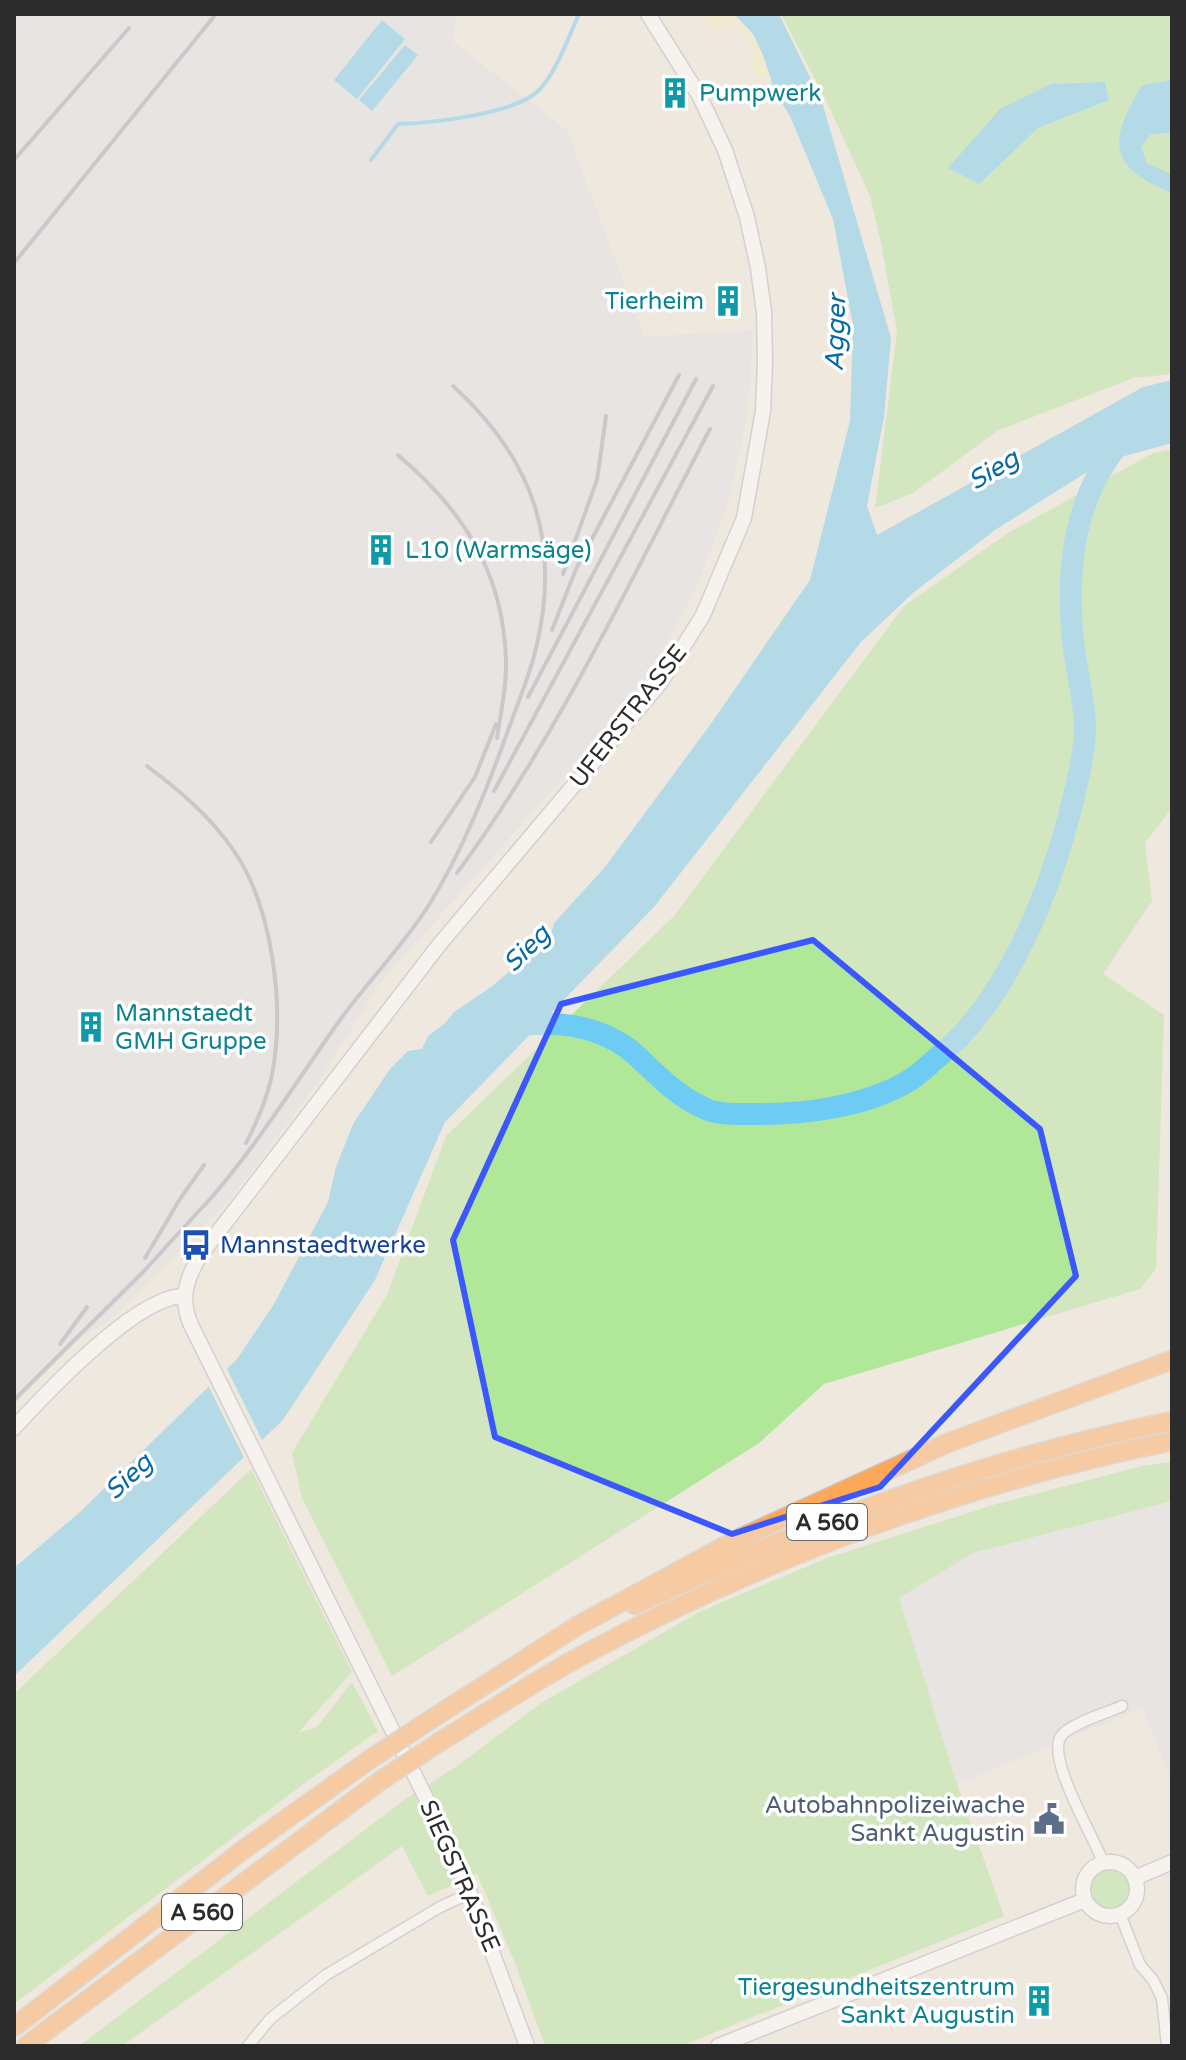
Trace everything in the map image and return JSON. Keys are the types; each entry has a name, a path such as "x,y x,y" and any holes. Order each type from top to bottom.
{"highway":[{"path":"501,1675 624,1598 791,1514 976,1431 1169,1362"},
{"name":"A 560","path":"14,2027 243,1850 369,1760 501,1675 622,1612 742,1555 805,1530 974,1470 1172,1421"},
{"name":"A 560","path":"26,2046 380,1781 441,1741 605,1644 811,1549 965,1493 1172,1441"}],"street":[{"name":"UFERSTRASSE","path":"184,1296 189,1274 202,1253 439,945 661,682 703,615 744,518 763,411 765,350 758,268 747,217 725,150 700,97 648,14"},
{"name":"SIEGSTRASSE","path":"184,1296 191,1325 470,1893 527,2044"},
{"path":"14,1428 59,1380 122,1328 153,1306 184,1296"},
{"path":"1103,1862 1057,1751 1061,1735 1122,1706"},
{"path":"1103,1862 1125,1866 1135,1878 1137,1887 1133,1903 1120,1914 1095,1912 1085,1900 1083,1881 1094,1866 1103,1862"},
{"path":"1135,1878 1172,1862"},
{"path":"251,2045 270,2019 326,1975 440,1907 470,1893"},
{"path":"718,2046 1085,1900"},
{"path":"1120,1914 1140,1965 1153,1980 1162,1998 1167,2046"}],"highlighted area":[{"path":"813,940 1040,1129 1076,1276 880,1487 732,1534 495,1437 453,1240 561,1004"}],"shaded area":[{"path":"14,14 458,14 452,41 567,130 644,337 753,330 747,416 730,497 695,592 649,673 587,751 380,983 315,1086 231,1198 116,1315 78,1341 14,1405"},
{"path":"1172,1501 1172,1784 1143,1708 957,1784 899,1598 973,1553"}],"green space":[{"path":"781,14 1172,14 1172,374 1133,378 997,431 913,493 875,508 897,331 881,243 870,196 826,100"},
{"path":"1172,449 1172,808 1145,843 1152,901 1103,974 1164,1015 1156,1269 1140,1289 824,1384 759,1443 392,1676 302,1498 292,1453 387,1295 446,1136 674,916 904,606 1008,533 1153,453"},
{"path":"1172,1462 1172,1501 973,1553 899,1598 957,1784 1004,1916 681,2046 545,2046 515,1963 477,1874 428,1896 402,1846 122,2046 79,2046 407,1798 457,1766 541,1703 699,1612 827,1558 993,1505 1142,1466"},
{"path":"251,1469 352,1672 298,1733 317,1727 352,1682 378,1731 14,2004 14,1694"},
{"path":"1110,1870 1123,1876 1129,1889 1123,1902 1110,1908 1097,1902 1091,1889 1097,1876"}],"sand":[{"path":"705,14 734,14 757,44 771,80 763,75 759,78 748,64 754,50 736,23 714,30 708,28"}],"water":[{"name":"Sieg","path":"734,14 779,14 822,102 891,338 884,417 867,506 877,535 1143,387 1172,380 1172,443 1103,462 995,530 913,593 861,642 654,907 445,1122 375,1280 283,1420 14,1676 14,1568 80,1512 237,1359 274,1304 328,1202 336,1167 353,1124 390,1069 408,1051 422,1049 428,1036 454,1012 491,987 550,937 554,923 605,867 710,725 810,580 850,421 853,325 833,219 790,116 775,92 753,34"},
{"path":"382,20 405,39 357,99 334,80"},
{"path":"405,45 418,55 372,111 359,100"},
{"path":"1172,80 1172,132 1150,135 1141,147 1147,163 1172,175 1172,193 1135,173 1120,150 1120,136 1123,121 1142,85"},
{"path":"1105,82 1109,100 1038,128 979,184 948,168 1000,109 1051,84"}],"pier":[{"path":"225,1365 264,1444 246,1462 207,1383"}],"waterway":[{"path":"371,160 398,124 472,116 528,98 539,90 551,74 579,14"},
{"path":"512,1026 562,1025 594,1031 624,1046 685,1098 715,1112 734,1114 812,1111 874,1097 914,1078 963,1033 986,1005 1023,941 1052,871 1072,804 1085,726 1072,630 1073,555 1084,506 1106,462 1121,442"}],"railway":[{"path":"14,263 216,14"},
{"path":"14,160 129,28"},
{"path":"552,630 576,569 679,375"},
{"path":"528,697 696,379"},
{"path":"204,1206 241,1161 340,1020 429,905 474,819 531,668 543,609 545,573 542,538 534,505 521,473 503,443 481,414 453,386"},
{"path":"494,791 713,386"},
{"path":"563,574 597,480 606,416"},
{"path":"457,873 494,821 561,712 710,429"},
{"path":"398,455 442,498 460,521 488,571 497,598 506,659 505,689 497,738"},
{"path":"431,842 475,777 496,724"},
{"path":"147,766 194,805 234,851 247,874 267,929 276,989 276,1048 267,1092 246,1143"},
{"path":"145,1258 204,1165"},
{"path":"14,1400 143,1272 209,1200"},
{"path":"60,1344 87,1307"}],"place":[{"name":"Pumpwerk","path":"675,93"},
{"name":"Tierheim","path":"728,301"},
{"name":"L10 (Warmsäge)","path":"381,550"},
{"name":"Mannstaedt GMH Gruppe","path":"91,1027"},
{"name":"Mannstaedtwerke","path":"196,1245"},
{"name":"Autobahnpolizeiwache Sankt Augustin","path":"1049,1819"},
{"name":"Tiergesundheitszentrum Sankt Augustin","path":"1039,2001"}],"water label":[{"name":"Agger","path":"835,333"}]}
